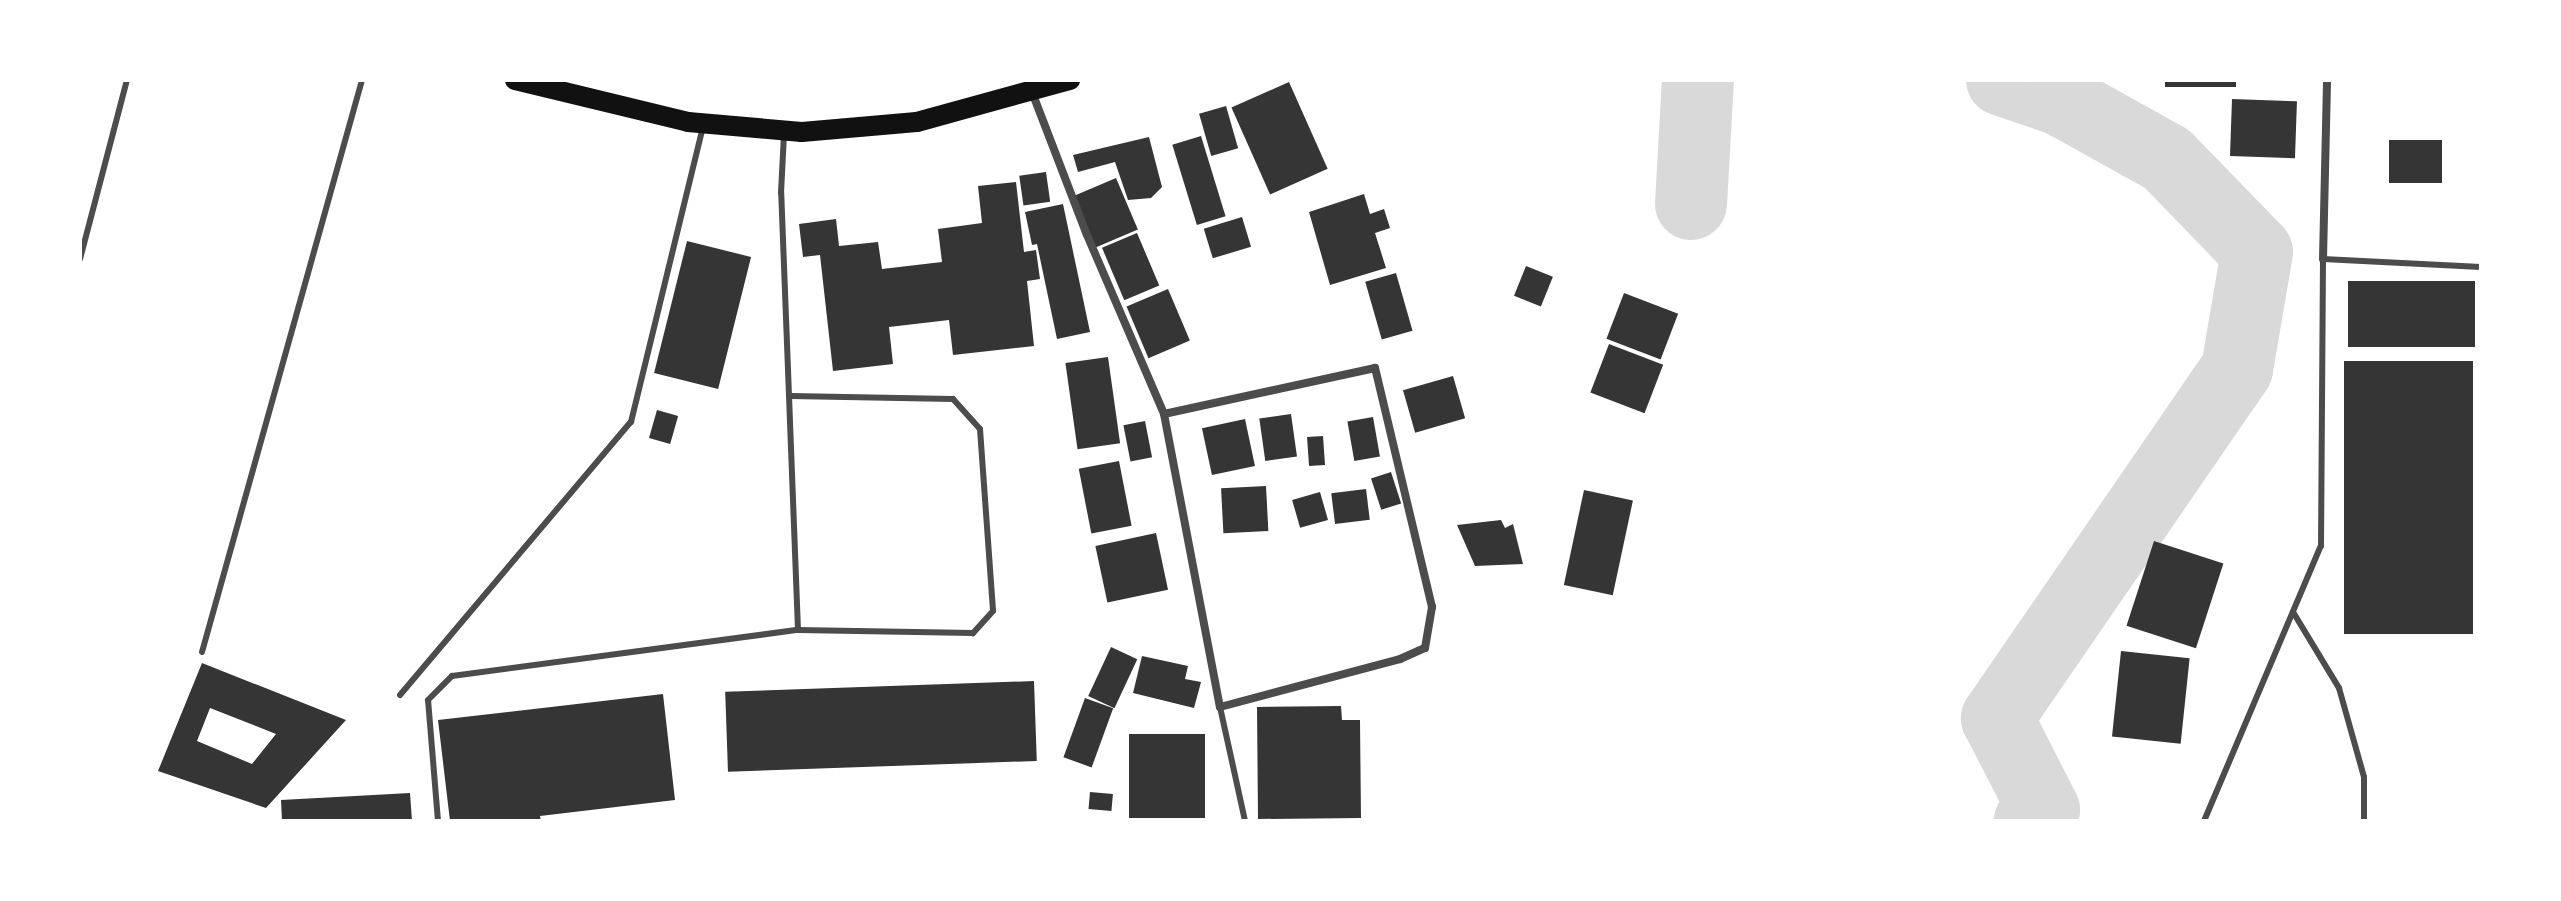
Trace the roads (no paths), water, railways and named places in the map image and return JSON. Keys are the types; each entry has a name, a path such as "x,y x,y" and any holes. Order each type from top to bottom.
{"main road":[{"path":"515,80 704,124 784,131 917,122 1070,80"}],"street":[{"path":"2323,259 2327,80"},
{"path":"1032,92 1087,235 1164,414 1220,707 1400,659 1425,648 1432,607 1375,368 1164,414"}],"lane":[{"path":"80,259 127,80"},
{"path":"202,652 362,80"},
{"path":"400,695 631,422 704,124"},
{"path":"784,131 781,193 798,630"},
{"path":"2204,821 2321,546 2323,259 2481,267"},
{"path":"438,821 428,700 452,676 798,630 973,633 993,611 980,429 953,399 791,396"},
{"path":"2293,612 2339,688 2364,777 2364,821"},
{"path":"1220,707 1245,821"}],"waterway":[{"path":"1691,204 1698,80"},
{"path":"2002,80 2061,100 2167,159 2257,252 2237,369 1997,718 2044,810 2030,821"}]}
